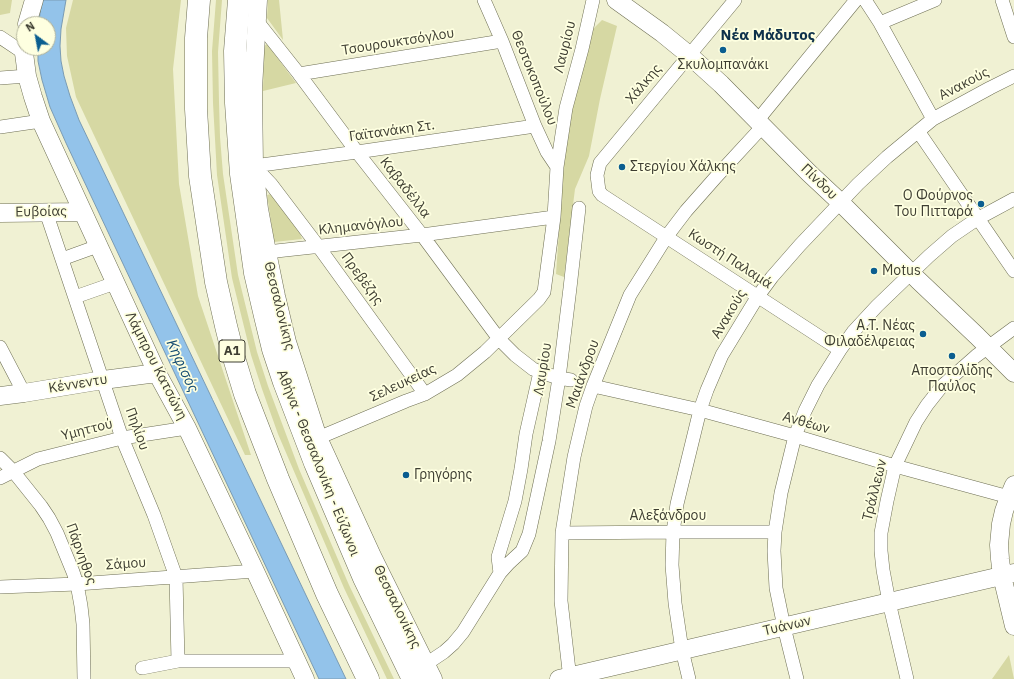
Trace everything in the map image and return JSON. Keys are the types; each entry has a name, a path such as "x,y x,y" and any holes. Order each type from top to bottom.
{"highway":[{"name":"Α1","path":"199,0 196,38 196,109 200,176 216,282 226,326 245,394 275,472 327,594 368,679"},
{"name":"Αθήνα - Θεσσαλονίκη - Εύζωνοι","path":"239,0 235,66 240,174 255,273 273,349 315,463 364,578 424,674"},
{"path":"284,382 318,438"},
{"path":"364,578 372,556"}],"street":[{"path":"29,16 34,0"},
{"name":"Θεσσαλονίκης","path":"258,0 253,89 254,166 266,252 287,342 318,438 424,674"},
{"name":"Θεοτοκοπούλου","path":"484,0 546,152 556,167"},
{"name":"Λαυρίου","path":"544,292 554,217 556,167 566,108 582,49 593,0"},
{"name":"Χάλκης","path":"602,195 597,184 597,175 600,163 735,0"},
{"name":"Μαιάνδρου","path":"566,678 561,601 562,533 574,457 592,386 630,295 667,236 686,211 760,124 856,0"},
{"path":"865,0 880,23 933,119"},
{"path":"880,23 935,0"},
{"path":"1002,0 1014,37"},
{"name":"Πίνδου","path":"620,1 689,55 721,84 809,173 1014,373"},
{"name":"Καβαδέλλα","path":"256,21 299,74 499,339 515,355 537,370"},
{"path":"0,37 16,46"},
{"name":"Τσουρουκτσόγλου","path":"299,74 502,41"},
{"name":"Λάμπρου Κατσώνη","path":"25,56 27,76 41,121 114,283 157,373 187,428 255,571 304,679"},
{"path":"0,78 27,76"},
{"name":"Ανακούς","path":"689,679 682,650 675,603 672,565 673,532 677,504 700,410 722,355 758,296 772,277 858,184 933,119 1014,76"},
{"path":"0,127 41,121"},
{"name":"Γαϊτανάκη Στ.","path":"254,166 535,126"},
{"path":"918,131 977,219 1014,270"},
{"name":"Πρεβέζης","path":"254,166 271,184 318,246 425,394"},
{"name":"Κωστή Παλαμά","path":"602,195 840,350"},
{"path":"797,679 776,588 774,551 780,493 796,436 808,404 840,350 877,306 952,236 977,219 1014,199"},
{"name":"Λαυρίου","path":"500,573 522,551 529,534 549,441 565,379 570,288 579,208"},
{"name":"Πηλίου","path":"46,212 122,438 154,515 176,577 178,660"},
{"name":"Ευβοίας","path":"0,213 82,212"},
{"name":"Κλημανόγλου","path":"266,252 422,235 554,217"},
{"path":"62,259 98,246"},
{"path":"75,296 114,283"},
{"name":"Σελευκείας","path":"318,438 425,394 457,375 499,339 539,299 544,292"},
{"name":"Τράλλεων","path":"907,679 883,570 881,532 886,501 895,466 916,422 942,386 988,346 1014,328"},
{"path":"0,347 24,393"},
{"path":"537,370 565,379"},
{"name":"Λαυρίου","path":"500,573 498,557 514,501 521,469 537,370"},
{"name":"Κέννεντυ","path":"0,396 157,373"},
{"name":"Ανθέων","path":"592,386 700,410 796,436 895,466 1011,491"},
{"name":"Υμηττού","path":"0,478 38,459 122,438 187,428"},
{"name":"Πάρνηθος","path":"0,458 13,471 49,518 65,552 77,584 84,624 84,679"},
{"path":"1011,491 1001,524 999,540 1000,559 1008,574 1014,626"},
{"name":"Αλεξάνδρου","path":"562,533 775,532"},
{"name":"Σάμου","path":"0,587 77,584 255,571"},
{"path":"424,674 463,632 500,573"},
{"name":"Τυάνων","path":"566,678 1008,574"},
{"path":"142,668 178,660 296,661"}],"green space":[{"path":"0,0 12,0 10,13 0,15"},
{"path":"73,0 181,0 173,69 179,184 198,296 251,455 245,455 76,97 67,56 66,28"},
{"path":"216,0 222,0 218,52 220,137 223,174 238,275 257,352 299,469 349,585 394,679 387,679 344,588 278,434 251,355 232,278 217,175 212,51"},
{"path":"268,0 279,0 283,40 267,18"},
{"path":"602,20 617,26 600,99 589,156 575,189 564,277 556,274 564,159 573,106 592,30"},
{"path":"267,44 296,83 263,91 264,46"},
{"path":"271,194 300,233 302,239 274,242 267,195"},
{"path":"1009,655 1014,679 992,679"}],"water":[{"name":"Κηφισός","path":"42,0 66,0 61,29 61,61 70,96 79,120 346,679 319,679 66,143 50,107 38,61 38,56 56,56 56,16 40,16"}],"place":[{"name":"Σκυλομπανάκι","path":"723,50"},
{"name":"Στεργίου Χάλκης","path":"622,167"},
{"name":"Ο Φούρνος Του Πιτταρά","path":"981,204"},
{"name":"Motus","path":"874,271"},
{"name":"Α.Τ. Νέας Φιλαδέλφειας","path":"923,334"},
{"name":"Αποστολίδης Παύλος","path":"952,356"},
{"name":"Γρηγόρης","path":"406,475"}],"district":[{"name":"Νέα Μάδυτος","path":"768,36"}]}
